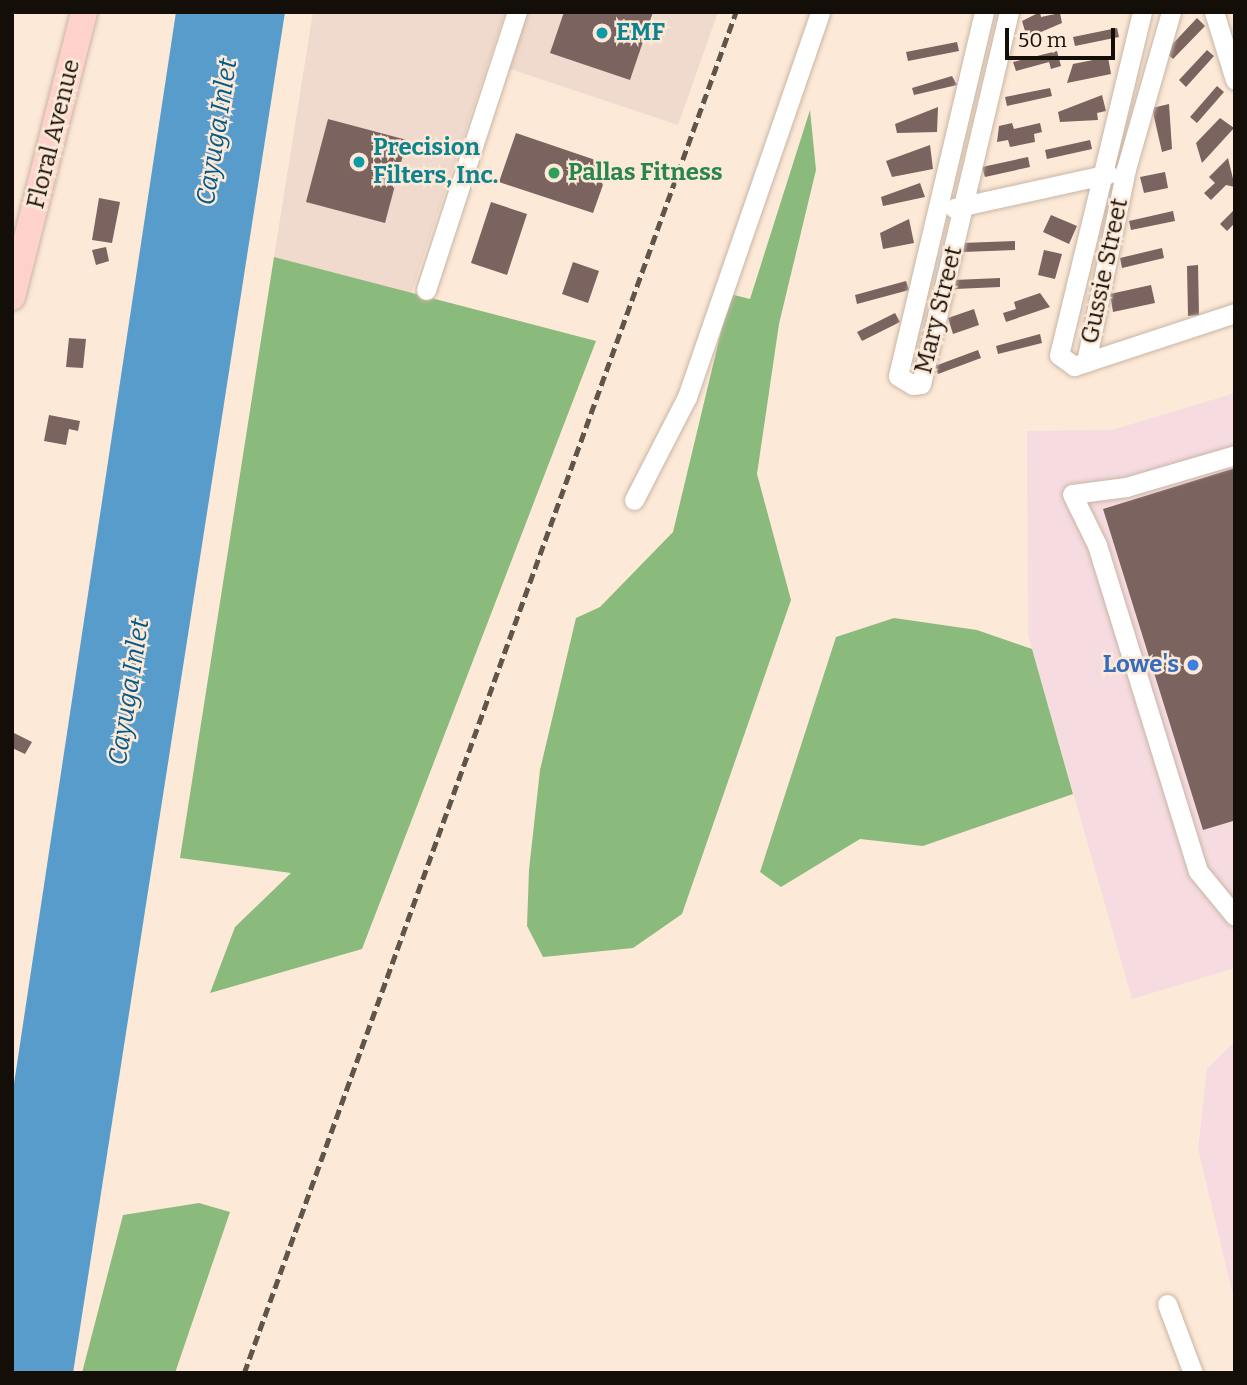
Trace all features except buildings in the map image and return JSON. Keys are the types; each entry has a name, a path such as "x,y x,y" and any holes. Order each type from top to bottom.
{"main road":[{"name":"Floral Avenue","path":"12,297 84,12"}],"street":[{"path":"426,290 517,12"},
{"path":"634,500 687,397 820,12"},
{"name":"Mary Street","path":"984,12 898,376 913,385 921,384 1009,12"},
{"name":"Gussie Street","path":"1142,12 1059,355 1065,364 1086,362 1126,169 1171,12"},
{"path":"1214,12 1235,80"},
{"name":"Mary Street","path":"936,210 964,208 1126,169"},
{"path":"1086,362 1235,313"},
{"path":"1235,454 1126,487 1072,494 1097,545 1198,871 1235,916"},
{"path":"1167,1304 1193,1373"}],"shaded area":[{"path":"313,12 505,12 410,297 274,257"},
{"path":"527,12 718,12 678,125 507,68"},
{"path":"1235,393 1235,968 1132,999 1028,634 1027,431 1112,430"},
{"path":"1235,1041 1235,1303 1198,1149 1207,1069"}],"green space":[{"path":"810,110 816,170 779,324 757,474 791,600 682,914 633,948 543,957 527,926 529,870 540,770 576,618 600,607 673,532 730,294 750,299"},
{"path":"274,257 596,341 362,949 210,993 235,927 291,873 180,858"},
{"path":"894,618 977,630 1032,649 1073,794 923,846 860,839 781,887 760,872 836,637"},
{"path":"199,1203 230,1212 175,1373 82,1373 123,1215"}],"water":[{"name":"Cayuga Inlet","path":"176,12 285,12 73,1373 12,1373 12,1097"}],"railway":[{"path":"244,1373 736,12"}],"place":[{"name":"EMF","path":"602,33"},
{"name":"Precision Filters, Inc.","path":"359,162"},
{"name":"Pallas Fitness","path":"554,173"},
{"name":"Lowe's","path":"1193,665"}]}
